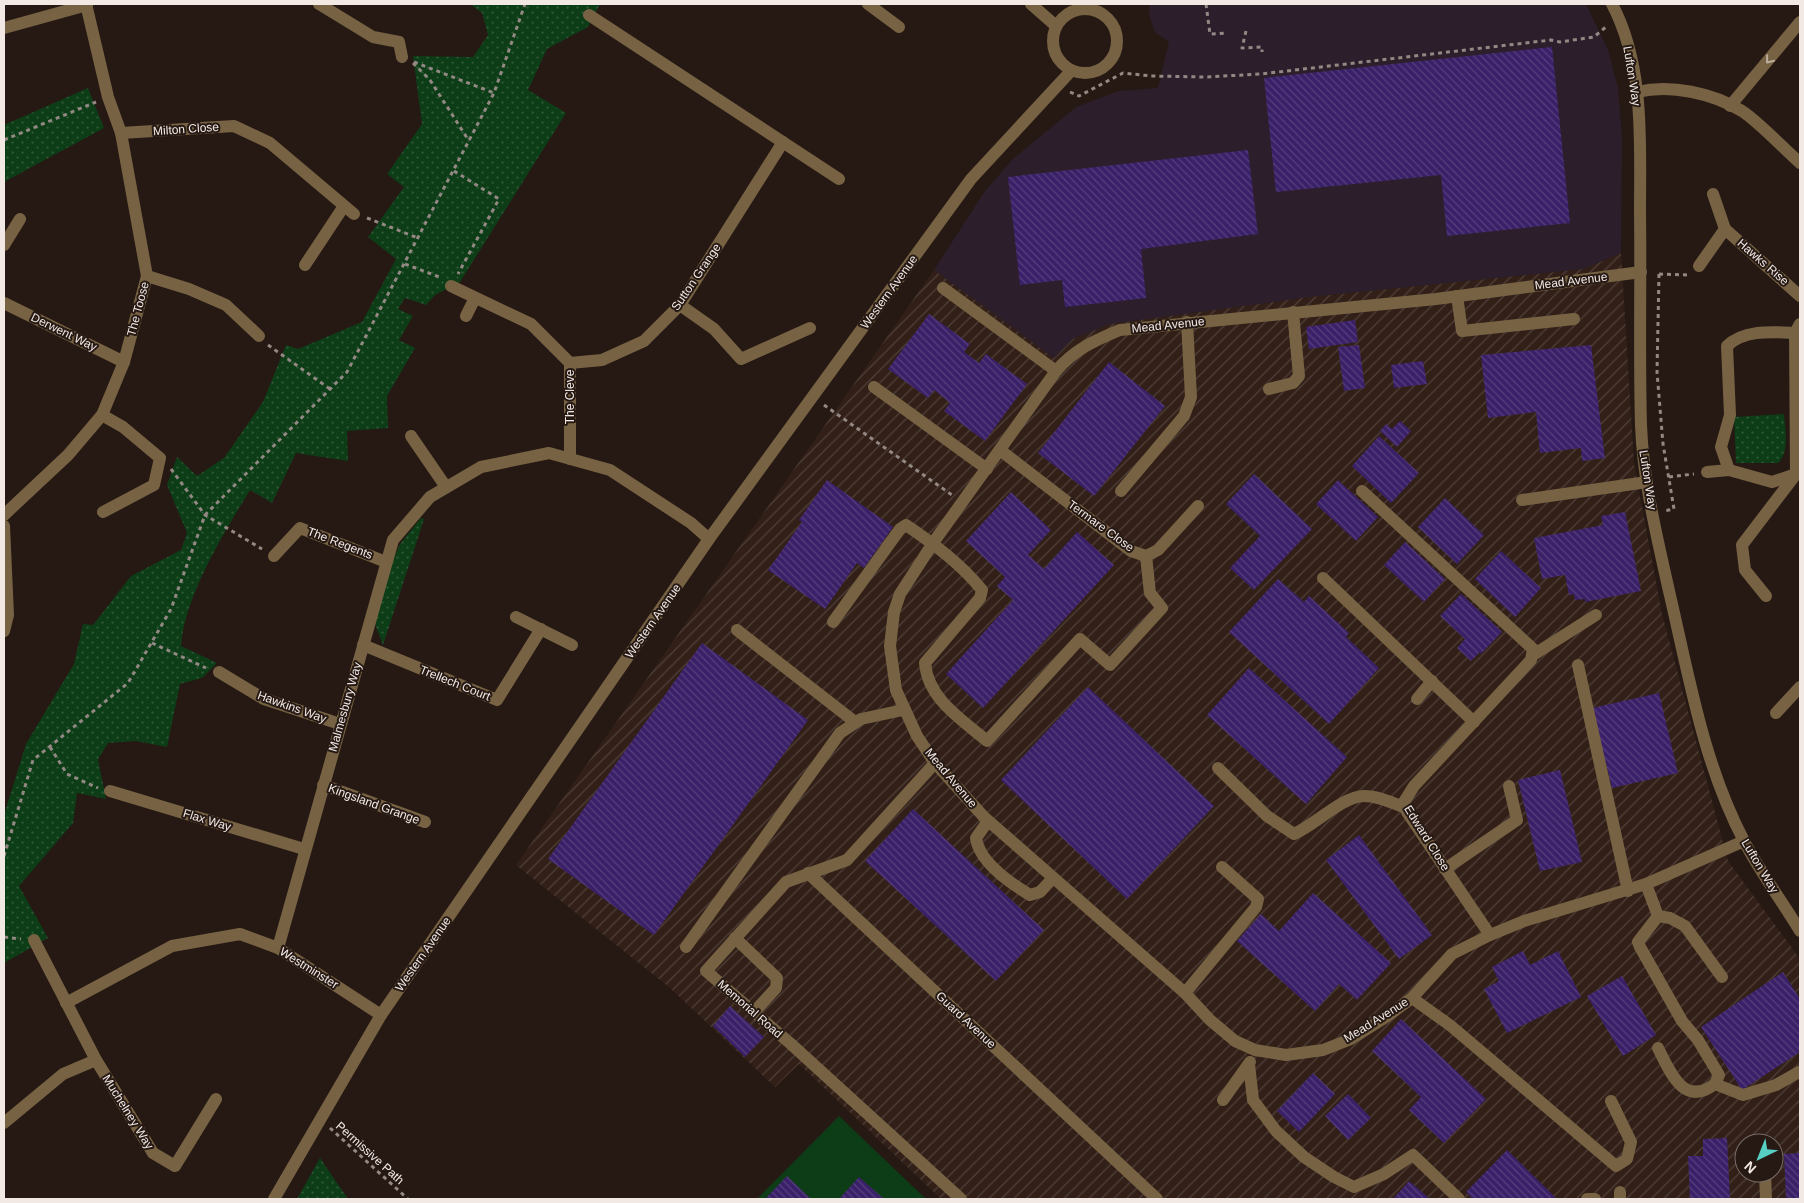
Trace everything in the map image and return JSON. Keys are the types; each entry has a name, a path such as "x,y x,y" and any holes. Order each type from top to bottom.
{"street":[{"path":"4,28 86,4"},
{"name":"The Toose","path":"4,515 68,456 102,415 124,362 147,276 121,133 108,97 86,4"},
{"path":"319,4 374,37 399,42 402,57"},
{"path":"868,4 898,27"},
{"path":"1031,4 1056,26"},
{"name":"Lufton Way","path":"1612,4 1628,46 1637,92 1640,159 1641,428 1647,482 1653,512 1700,728 1719,785 1744,841 1800,931"},
{"path":"1098,7 1112,22 1116,30 1117,50 1113,59 1099,71 1090,74 1071,71 1062,65 1054,51 1053,36 1056,26 1062,18 1078,10 1098,7"},
{"path":"589,15 840,179"},
{"path":"1730,106 1800,22"},
{"name":"Western Avenue","path":"274,1199 381,1015 709,540 971,179 1071,71"},
{"path":"1637,92 1648,90 1697,92 1730,106 1742,112 1800,163"},
{"name":"Milton Close","path":"121,133 234,126 270,143 354,214"},
{"name":"Sutton Grange","path":"570,363 602,360 644,341 680,305 783,142"},
{"name":"Hawks Rise","path":"1713,194 1725,229 1800,296"},
{"path":"305,266 344,206"},
{"path":"4,245 20,219"},
{"name":"Hawks Rise","path":"1699,266 1725,229"},
{"name":"Mead Avenue","path":"1640,272 1457,296 1120,330 1069,356 1056,370 900,594 894,612 890,646 892,669 903,710 917,736 935,763 988,821 1185,993 1210,1020 1235,1041 1255,1050 1286,1055 1323,1050 1351,1039 1412,998 1452,954 1524,921 1628,891 1744,841"},
{"path":"147,276 189,288 226,305 259,336"},
{"name":"The Cleve","path":"451,286 531,324 570,363 570,459"},
{"path":"942,288 1056,370"},
{"path":"1457,296 1462,331 1574,319"},
{"path":"466,316 475,298"},
{"name":"Derwent Way","path":"4,303 124,362"},
{"path":"680,305 714,329 742,359 810,328"},
{"path":"1269,389 1293,383 1299,376 1293,312"},
{"path":"1122,491 1184,416 1191,397 1187,322"},
{"path":"1729,470 1720,447 1730,415 1727,346 1736,338 1798,328 1796,474 1742,545 1745,570 1766,596"},
{"path":"874,387 987,469"},
{"path":"102,415 123,427 160,458 154,485 103,512"},
{"path":"411,436 446,487"},
{"name":"Termare Close","path":"1000,450 1131,550 1146,556 1158,550 1198,506"},
{"name":"Malmesbury Way","path":"278,948 304,849 393,540 430,497 481,467 549,453 610,470 691,523 709,540"},
{"path":"1707,472 1729,470 1772,482 1796,474"},
{"path":"1522,500 1647,482"},
{"path":"1362,491 1529,643 1533,655"},
{"path":"833,622 900,529 906,525 933,544 972,577 982,590 980,598 925,663 926,678 935,694 987,741 1080,639 1110,665 1162,608 1150,593 1146,556"},
{"path":"4,526 8,615 4,631"},
{"name":"The Regents","path":"274,556 300,528 386,562"},
{"path":"1323,578 1474,722"},
{"name":"Edward Close","path":"1490,935 1406,808 1404,802 1414,786 1492,703 1531,660 1533,655 1596,615"},
{"path":"516,617 572,645"},
{"name":"Trellech Court","path":"363,645 497,700 541,629"},
{"path":"737,630 855,722"},
{"path":"1578,665 1628,891"},
{"name":"Hawkins Way","path":"219,672 264,699 340,724"},
{"path":"1417,699 1432,682"},
{"path":"1776,713 1800,687"},
{"path":"686,947 840,733 855,722 867,717 903,710"},
{"name":"Memorial Road","path":"935,763 847,860 786,882 706,971 961,1199"},
{"path":"1218,768 1267,816 1294,834 1309,827 1351,799 1363,796 1381,799 1406,808"},
{"name":"Kingsland Grange","path":"323,785 425,822"},
{"path":"1446,868 1517,820 1509,786"},
{"name":"Flax Way","path":"110,791 304,849"},
{"path":"988,821 976,838 977,848 985,859 1017,887 1030,895 1040,892 1053,878"},
{"path":"1185,993 1256,907 1258,899 1222,867"},
{"name":"Guard Avenue","path":"808,873 1157,1199"},
{"path":"1646,884 1658,916"},
{"path":"1658,916 1670,918 1685,926 1722,977"},
{"path":"1658,916 1638,942 1682,1021 1698,1040 1718,1075 1715,1084"},
{"name":"Westminster","path":"66,1003 172,946 240,934 278,948 381,1015"},
{"path":"735,938 777,978 776,988 754,1012"},
{"name":"Muchelney Way","path":"34,940 96,1060 153,1153 175,1166 216,1099"},
{"path":"1412,998 1451,1026 1616,1166 1627,1159 1631,1142 1611,1101"},
{"path":"1658,1048 1675,1081 1690,1092 1715,1084 1743,1095 1776,1085 1799,1072"},
{"path":"1223,1100 1249,1064 1255,1050"},
{"path":"4,1123 62,1074 96,1060"},
{"path":"1249,1064 1253,1100 1276,1131 1304,1157 1334,1177 1354,1187 1384,1174 1413,1155 1459,1199"},
{"path":"1765,1183 1766,1199"},
{"path":"1587,1199 1595,1199"}],"path":[{"path":"4,856 33,760 128,683 172,609 204,515 347,372 494,93 525,4"},
{"path":"1206,4 1210,34 1227,33"},
{"path":"1057,85 1079,96 1123,73 1151,76 1206,77 1261,74 1551,40 1594,37 1607,26"},
{"path":"1246,31 1242,48 1262,47 1262,52"},
{"path":"469,142 430,80 411,61 494,93"},
{"path":"4,140 108,97"},
{"path":"405,264 442,278 451,286 499,199 454,171"},
{"path":"354,214 418,238"},
{"path":"1640,272 1689,276 1699,266"},
{"path":"1653,512 1674,509 1663,444 1657,372 1659,274"},
{"path":"259,336 263,342 330,389"},
{"path":"813,397 963,502"},
{"path":"160,458 170,467 204,515 274,556"},
{"path":"1669,477 1707,472"},
{"path":"152,643 219,672"},
{"path":"50,747 67,774 110,791"},
{"name":"Permissive Path","path":"320,1120 408,1199"}],"shaded area":[{"path":"1150,4 1586,4 1608,50 1618,88 1622,137 1621,253 1584,269 1310,297 1110,324 1073,339 1054,358 934,270 985,191 1013,159 1076,107 1119,91 1158,88 1169,42 1155,32 1149,15"},
{"path":"1621,253 1634,464 1662,614 1728,861 1800,959 1800,1199 941,1199 799,1064 775,1087 670,988 516,865 934,270 1054,358 1073,339 1110,324 1310,297 1584,269"}],"green space":[{"path":"470,4 600,4 588,27 547,49 528,90 566,113 460,282 435,295 426,305 405,298 398,309 413,316 399,340 415,348 387,396 388,428 347,431 348,461 296,453 272,503 250,490 207,565 184,626 181,646 217,663 202,678 180,684 167,747 136,741 108,743 98,759 106,799 77,793 73,823 19,886 48,938 4,963 4,815 26,744 74,664 83,624 93,625 131,576 181,550 187,533 167,485 177,457 197,476 224,458 263,402 286,345 298,349 362,322 396,259 368,237 404,187 387,174 422,124 413,56 473,57 488,35 482,13"},
{"path":"88,88 104,128 4,182 4,125"},
{"path":"1784,414 1785,447 1782,458 1778,463 1736,463 1734,417"},
{"path":"421,518 424,519 383,645 375,624 385,579 400,544"},
{"path":"839,1116 926,1199 757,1199"},
{"path":"320,1158 348,1199 297,1199"}],"building":[{"path":"1552,47 1570,223 1447,236 1441,175 1276,192 1264,78"},
{"path":"1248,150 1258,234 1141,249 1146,298 1065,307 1062,280 1020,285 1008,177"},
{"path":"929,314 970,344 964,352 979,363 986,354 1027,384 985,441 944,411 950,403 934,390 928,398 888,369"},
{"path":"1355,320 1358,342 1309,349 1306,327"},
{"path":"1359,345 1365,388 1344,391 1338,347"},
{"path":"1591,345 1605,458 1582,461 1581,448 1540,453 1536,412 1488,418 1481,355"},
{"path":"1423,361 1427,384 1394,388 1391,365"},
{"path":"1109,362 1165,406 1094,496 1038,453"},
{"path":"1400,421 1411,431 1397,447 1380,431 1386,424 1392,429"},
{"path":"1379,436 1419,473 1391,503 1352,466"},
{"path":"1254,474 1312,529 1254,590 1230,568 1260,536 1226,504"},
{"path":"827,480 893,527 864,568 857,563 825,609 768,570 802,522 799,520"},
{"path":"1338,480 1378,517 1356,541 1316,504"},
{"path":"1011,492 1051,530 1028,555 1044,569 1077,532 1114,565 983,708 946,674 1013,600 997,586 1005,577 966,541"},
{"path":"1445,498 1484,535 1457,564 1418,527"},
{"path":"1625,512 1641,591 1585,602 1585,599 1575,600 1574,594 1569,595 1565,575 1542,579 1534,538 1603,525 1601,516"},
{"path":"1405,542 1445,579 1424,602 1384,565"},
{"path":"1501,551 1541,588 1515,617 1475,579"},
{"path":"1278,579 1304,602 1309,596 1349,633 1346,637 1379,668 1329,724 1229,632"},
{"path":"1461,594 1502,632 1481,654 1480,652 1471,661 1457,648 1465,639 1440,616"},
{"path":"702,643 808,720 654,935 548,859"},
{"path":"1249,668 1347,757 1306,804 1207,715"},
{"path":"1088,687 1214,806 1127,899 1001,780"},
{"path":"1659,693 1678,773 1612,788 1592,708"},
{"path":"1560,770 1582,862 1540,871 1518,780"},
{"path":"913,809 1044,930 996,981 865,861"},
{"path":"1359,835 1432,935 1399,959 1326,860"},
{"path":"1313,893 1391,963 1357,1000 1339,984 1315,1011 1237,941 1261,914 1279,931"},
{"path":"1523,951 1530,965 1558,951 1581,997 1507,1033 1484,989 1499,981 1492,967"},
{"path":"1783,972 1800,999 1800,1052 1742,1090 1701,1027"},
{"path":"1622,976 1656,1035 1623,1056 1587,996"},
{"path":"730,1006 764,1037 745,1057 713,1026"},
{"path":"1401,1019 1486,1099 1444,1143 1409,1110 1421,1097 1372,1051"},
{"path":"1313,1073 1335,1094 1299,1132 1277,1111"},
{"path":"1348,1094 1371,1118 1348,1140 1325,1116"},
{"path":"1727,1138 1730,1199 1690,1199 1688,1156 1703,1156 1703,1139"},
{"path":"1507,1150 1557,1199 1473,1199 1466,1192"},
{"path":"1800,1153 1800,1199 1786,1199 1784,1154"},
{"path":"787,1176 811,1199 765,1199"},
{"path":"859,1177 884,1199 839,1199"},
{"path":"1409,1181 1430,1199 1393,1199"}]}
